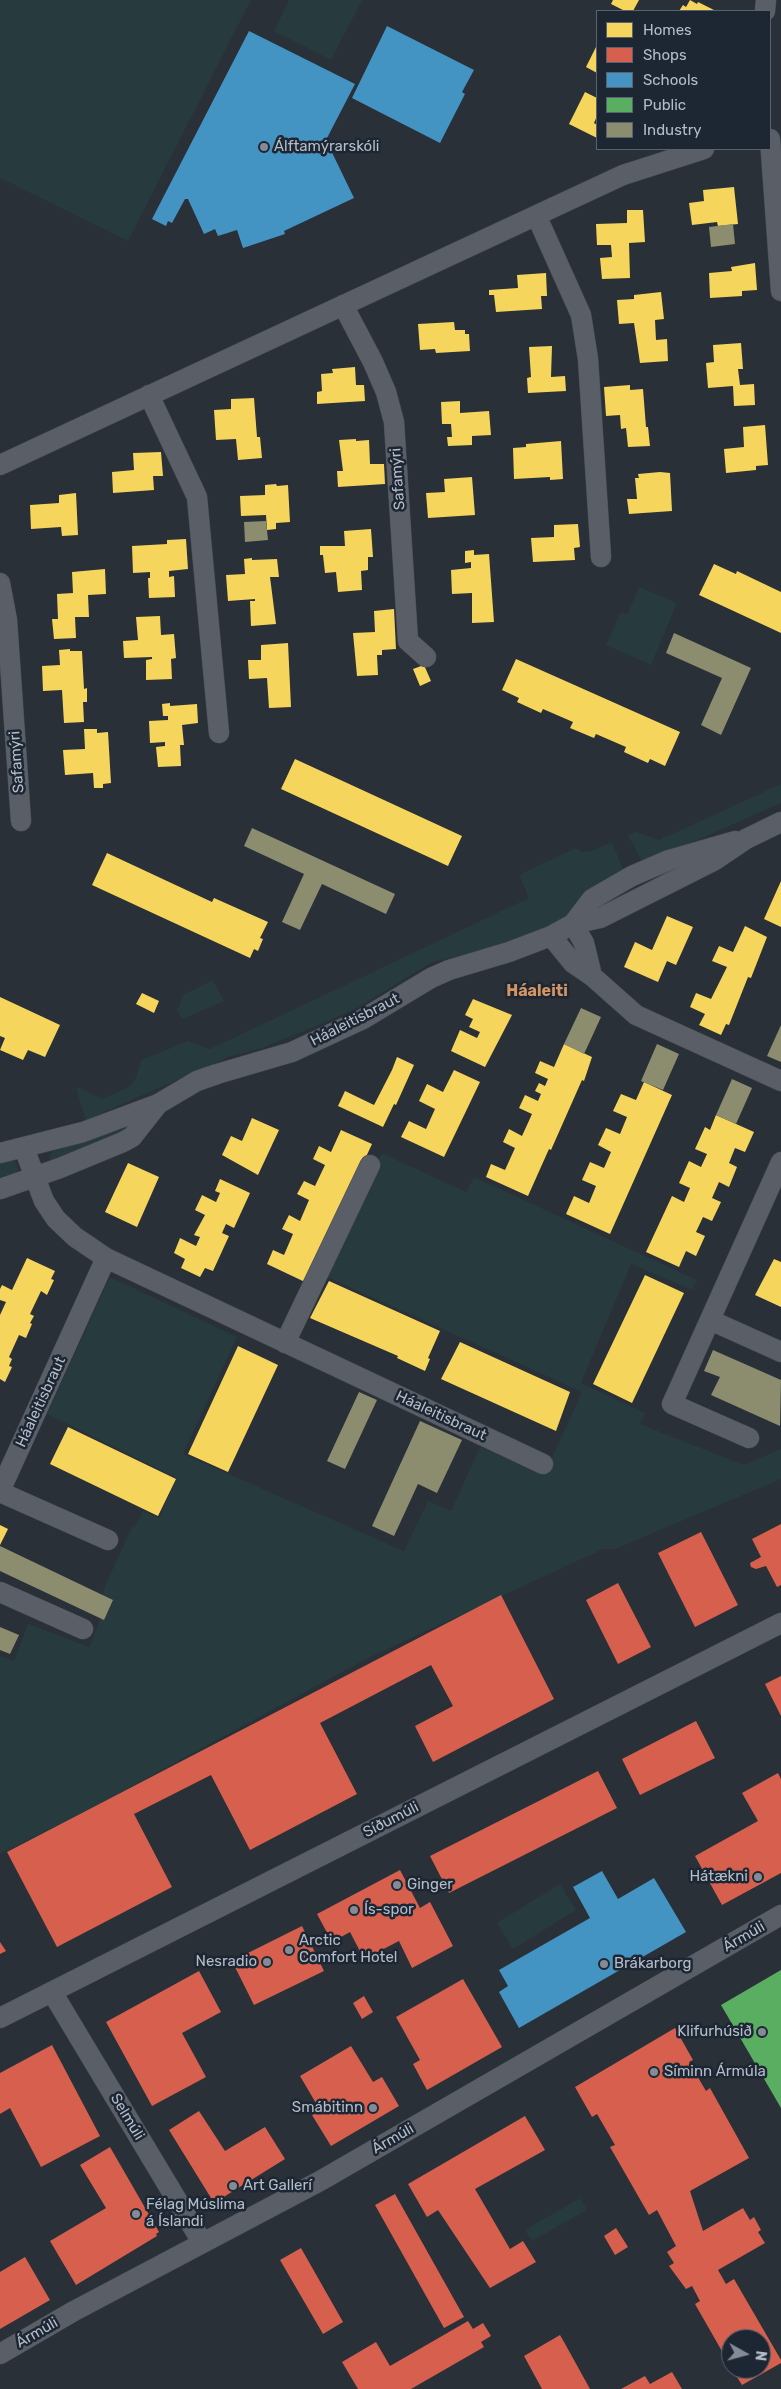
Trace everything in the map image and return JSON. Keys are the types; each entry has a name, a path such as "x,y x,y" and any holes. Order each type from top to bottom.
{"street":[{"path":"0,465 343,305 538,217 623,175 701,150"},
{"path":"771,150 781,291"},
{"path":"538,217 581,315 588,359 601,557"},
{"name":"Safamýri","path":"343,305 376,369 386,392 394,422 408,641 426,657"},
{"path":"149,395 197,497 219,733"},
{"name":"Safamýri","path":"0,583 7,620 21,821"},
{"name":"Háaleitisbraut","path":"0,1153 83,1132 158,1104 204,1079 264,1062 300,1048 363,1019 432,978 450,970 509,952 551,936 573,924 592,899 632,876 669,860 746,839 781,822"},
{"path":"573,924 584,943 592,976"},
{"path":"551,936 564,954 636,1015 781,1081"},
{"name":"Háaleitisbraut","path":"0,1189 34,1178 132,1136 158,1104"},
{"name":"Háaleitisbraut","path":"24,1148 44,1201 56,1218 75,1237 106,1258 543,1464"},
{"path":"749,1438 672,1404 781,1162"},
{"path":"285,1343 370,1165"},
{"name":"Háaleitisbraut","path":"106,1258 0,1491 108,1540"},
{"path":"710,1320 781,1352"},
{"path":"0,1592 83,1629"},
{"name":"Síðumúli","path":"0,2018 781,1622"},
{"name":"Ármúli","path":"0,2354 202,2242 320,2181 781,1915"},
{"name":"Selmúli","path":"52,1992 202,2242"}],"green space":[{"path":"0,0 251,0 128,241 0,178"},
{"path":"289,0 362,0 331,60 274,31"},
{"path":"639,587 677,603 651,665 606,645 621,612 627,615"},
{"path":"781,784 781,803 643,864 628,835 635,832 659,840"},
{"path":"612,842 625,874 556,924 486,950 432,962 357,1008 259,1049 231,1056 86,1120 76,1088 80,1088 102,1099 129,1087 136,1078 141,1060 188,1041 210,1049 529,898 519,875 576,848 583,852 592,851"},
{"path":"213,980 224,1001 182,1019 177,1010 183,995"},
{"path":"127,1124 132,1129 50,1161 50,1155 53,1151"},
{"path":"382,1153 466,1192 474,1177 697,1280 692,1290 631,1264 581,1383 645,1413 640,1424 744,1465 781,1449 781,1479 615,1549 603,1549 366,1659 90,1809 0,1854 0,1656 14,1661 28,1624 90,1647 107,1599 102,1596 105,1586 132,1527 134,1528 143,1511 159,1518 177,1478 47,1414 110,1277 237,1337 183,1454 404,1551 428,1501 451,1511 480,1447 544,1475 582,1392 325,1276"},
{"path":"0,1158 10,1158 16,1162 18,1169 15,1178 0,1183"},
{"path":"560,1884 576,1910 513,1949 497,1923"},
{"path":"580,2198 587,2210 532,2241 525,2230"}],"building: Homes":[{"path":"613,0 639,0 634,10 623,10 611,4"},
{"path":"690,0 714,10 680,10 683,5 686,7"},
{"path":"596,47 596,72 586,67"},
{"path":"585,92 596,98 596,118 594,123 596,124 596,138 569,124"},
{"path":"734,187 738,224 718,226 717,222 692,225 689,203 704,201 703,190"},
{"path":"627,210 643,210 645,242 629,243 630,278 602,279 600,258 612,257 611,245 597,245 596,224 627,223"},
{"path":"755,263 757,290 742,291 742,296 710,298 709,273 732,271 731,267"},
{"path":"546,273 547,296 541,296 542,309 496,312 494,295 489,295 489,290 518,288 517,275"},
{"path":"661,292 664,319 655,320 656,340 667,339 668,361 640,363 634,323 619,324 617,300 634,299 634,295"},
{"path":"454,322 455,330 465,330 465,334 469,334 470,351 436,353 435,349 420,350 418,324"},
{"path":"741,343 743,369 738,369 740,385 754,384 755,405 734,406 733,386 708,388 706,363 714,362 713,345"},
{"path":"552,346 551,377 565,376 566,391 528,393 527,378 531,377 529,347"},
{"path":"355,367 356,385 364,385 365,401 317,404 317,392 322,391 321,374 333,373 332,369"},
{"path":"630,385 630,390 643,389 646,427 648,427 650,446 628,447 626,428 621,429 620,415 606,416 604,387"},
{"path":"254,398 257,437 260,437 262,458 238,460 236,439 216,440 214,410 231,409 231,399"},
{"path":"460,401 460,413 489,411 491,435 472,436 472,445 448,446 447,437 452,437 451,424 442,424 441,402"},
{"path":"765,425 768,465 756,466 756,470 726,473 724,449 744,447 743,427"},
{"path":"356,439 356,441 369,440 370,464 384,464 385,484 338,487 337,471 343,471 339,440"},
{"path":"561,441 563,479 550,480 550,477 514,479 513,448 526,447 526,444"},
{"path":"161,452 163,476 153,476 154,490 113,493 112,472 134,470 133,453"},
{"path":"670,473 672,511 629,514 627,499 637,499 635,478 639,478 638,474"},
{"path":"472,477 475,515 428,518 426,493 445,492 444,479"},
{"path":"276,484 277,486 288,485 290,522 276,523 276,529 267,530 266,515 241,516 240,496 265,495 265,485"},
{"path":"76,493 78,535 62,536 61,527 31,529 30,505 59,503 59,495"},
{"path":"578,524 580,547 574,548 575,560 533,562 531,538 554,537 554,525"},
{"path":"371,529 373,557 368,557 368,570 361,571 362,590 338,592 336,572 325,573 323,555 320,555 320,546 345,546 344,531"},
{"path":"186,539 188,569 169,571 169,577 174,576 175,597 149,598 148,578 150,578 150,572 133,573 132,546 167,544 167,540"},
{"path":"474,550 474,555 489,554 494,622 472,623 472,593 452,594 451,570 471,568 471,562 465,563 465,551"},
{"path":"252,558 252,560 277,559 279,577 270,577 276,624 251,626 250,601 255,601 255,599 228,601 226,575 245,574 244,559"},
{"path":"714,564 736,574 737,571 781,592 781,633 699,595"},
{"path":"105,569 106,594 88,595 89,617 75,617 76,638 54,639 52,619 58,619 57,594 73,593 72,572"},
{"path":"394,609 396,649 382,650 382,655 377,655 378,675 357,676 353,633 375,632 374,611"},
{"path":"160,616 161,635 174,634 176,658 171,659 172,679 146,680 146,660 152,659 152,657 124,658 123,641 138,640 136,617"},
{"path":"288,643 291,707 269,708 267,678 249,679 248,660 261,660 261,645"},
{"path":"70,649 70,651 82,651 84,689 87,688 87,702 83,702 84,722 64,723 62,690 43,691 42,666 60,665 59,650"},
{"path":"516,659 680,732 665,766 650,759 648,763 624,752 626,747 596,734 594,738 570,728 573,722 543,709 541,713 517,702 519,698 502,690"},
{"path":"424,665 431,681 420,686 413,669"},
{"path":"170,703 170,706 197,704 198,723 182,725 184,745 180,745 181,766 158,767 156,747 165,746 165,742 150,743 149,721 168,720 168,716 163,716 162,704"},
{"path":"84,729 97,729 97,733 108,732 111,783 103,784 103,788 94,788 93,773 65,775 63,750 85,749"},
{"path":"295,759 462,836 448,866 281,789"},
{"path":"107,853 212,902 214,898 268,922 260,938 263,939 258,951 254,949 250,958 92,885"},
{"path":"781,881 781,927 764,919"},
{"path":"667,916 693,927 676,965 667,961 658,982 624,967 635,942 652,950"},
{"path":"745,926 767,937 751,978 748,977 729,1025 726,1024 721,1035 699,1025 705,1014 690,1007 696,993 711,999 727,967 712,961 719,946 733,952"},
{"path":"142,993 159,1001 154,1013 136,1004"},
{"path":"0,997 60,1025 45,1057 28,1050 23,1060 0,1050 5,1038 0,1036"},
{"path":"473,999 512,1015 485,1067 451,1051 460,1030 477,1038 480,1032 469,1027 473,1019 465,1015"},
{"path":"564,1044 592,1057 584,1081 582,1080 528,1196 486,1177 491,1164 505,1170 515,1148 503,1142 509,1129 522,1136 532,1114 519,1108 525,1095 538,1101 541,1094 535,1091 539,1083 545,1086 548,1079 535,1073 540,1061 554,1067"},
{"path":"397,1057 414,1065 396,1105 394,1104 383,1127 338,1106 345,1091 374,1105"},
{"path":"454,1070 480,1082 444,1157 401,1137 409,1121 426,1129 435,1109 419,1101 427,1084 443,1092"},
{"path":"644,1082 672,1095 610,1234 566,1214 574,1196 589,1203 596,1186 582,1180 590,1162 604,1168 611,1152 598,1145 606,1128 620,1134 627,1117 613,1111 621,1094 636,1100"},
{"path":"716,1115 754,1132 745,1152 735,1148 729,1163 737,1167 729,1187 719,1182 712,1198 721,1202 712,1221 703,1217 696,1232 705,1236 696,1256 686,1251 679,1267 646,1252 672,1196 684,1202 690,1188 679,1183 689,1161 701,1167 707,1154 695,1149 705,1127 710,1130"},
{"path":"252,1118 279,1130 258,1175 222,1155 231,1136 242,1141"},
{"path":"341,1130 372,1144 307,1283 267,1264 273,1250 284,1255 293,1234 282,1229 289,1215 300,1221 309,1200 297,1194 304,1181 315,1186 325,1165 313,1159 319,1146 331,1152"},
{"path":"128,1163 159,1177 137,1227 105,1212"},
{"path":"220,1179 250,1193 234,1228 226,1224 222,1233 229,1236 213,1271 205,1268 200,1277 181,1268 185,1259 174,1253 180,1238 196,1246 200,1237 194,1235 205,1215 195,1210 202,1195 216,1202 220,1193 215,1191"},
{"path":"27,1258 55,1271 51,1279 54,1280 47,1295 41,1291 30,1314 34,1316 26,1338 19,1335 9,1357 12,1359 9,1366 12,1367 5,1382 0,1379 0,1315 6,1302 0,1300 0,1289 2,1285 12,1290"},
{"path":"774,1259 781,1262 781,1307 755,1295"},
{"path":"645,1275 684,1293 632,1403 593,1384"},
{"path":"329,1281 440,1331 428,1358 430,1359 425,1371 397,1358 398,1356 310,1318"},
{"path":"460,1342 570,1392 556,1431 441,1379"},
{"path":"238,1346 278,1365 228,1472 188,1454"},
{"path":"68,1427 176,1479 158,1516 50,1464"},
{"path":"0,1525 8,1529 0,1545"}],"building: Shops":[{"path":"781,1524 781,1585 777,1587 766,1566 756,1569 751,1567 750,1563 761,1557 752,1539"},
{"path":"701,1532 738,1605 695,1627 658,1553"},
{"path":"618,1583 651,1647 618,1664 586,1600"},
{"path":"501,1595 554,1699 433,1762 415,1726 453,1706 431,1665 320,1723 357,1794 250,1850 211,1775 134,1814 172,1887 57,1947 7,1852"},
{"path":"781,1676 781,1716 765,1684"},
{"path":"696,1721 715,1758 640,1795 622,1759"},
{"path":"598,1771 617,1808 449,1893 430,1856"},
{"path":"778,1773 781,1779 781,1873 722,1905 695,1856 758,1821 742,1793"},
{"path":"400,1870 420,1908 430,1902 453,1946 412,1968 399,1941 364,1959 350,1932 332,1942 317,1914"},
{"path":"302,1926 324,1971 254,2005 232,1961"},
{"path":"0,1942 6,1951 0,1954"},
{"path":"199,1971 221,2012 182,2033 206,2077 152,2106 106,2022"},
{"path":"463,1979 502,2047 427,2090 413,2064 420,2060 396,2017"},
{"path":"364,1996 373,2012 362,2019 353,2003"},
{"path":"675,2028 693,2060 689,2062 706,2091 710,2088 749,2158 690,2191 703,2231 743,2208 750,2220 754,2217 761,2230 758,2232 765,2243 718,2270 726,2284 734,2279 763,2329 721,2329 721,2350 695,2304 700,2301 692,2286 686,2289 669,2266 674,2263 667,2252 676,2246 657,2210 649,2215 610,2147 615,2145 597,2114 592,2117 575,2087"},
{"path":"52,2045 100,2136 41,2167 10,2108 0,2114 0,2073"},
{"path":"351,2046 373,2082 382,2077 399,2106 331,2146 312,2115 320,2110 300,2076"},
{"path":"199,2111 225,2151 265,2127 285,2159 222,2198 211,2198 169,2130"},
{"path":"525,2116 545,2150 475,2189 510,2249 523,2241 536,2262 490,2288 438,2210 427,2217 408,2184"},
{"path":"110,2147 159,2232 156,2234 157,2236 76,2285 50,2241 106,2208 80,2165"},
{"path":"395,2194 464,2317 444,2328 375,2205"},
{"path":"616,2228 628,2247 615,2255 604,2236"},
{"path":"301,2248 343,2322 323,2334 280,2260"},
{"path":"25,2257 50,2300 0,2329 0,2272"},
{"path":"468,2321 473,2329 483,2323 491,2336 481,2342 484,2347 411,2389 358,2389 342,2362 376,2342 390,2366"},
{"path":"560,2335 590,2389 542,2389 524,2356"},
{"path":"771,2343 781,2360 781,2363 771,2369"},
{"path":"672,2372 682,2389 621,2389 645,2376 650,2384"},
{"path":"738,2379 753,2379 742,2385"}],"building: Schools":[{"path":"387,26 474,70 462,92 465,94 440,143 352,98"},
{"path":"249,31 355,84 326,140 354,198 284,231 285,234 243,248 237,230 218,236 215,229 204,234 188,199 185,199 172,223 168,221 166,226 152,219"},
{"path":"602,1871 618,1899 654,1878 686,1932 519,2028 499,1992 508,1986 499,1970 590,1918 573,1887"}],"building: Public":[{"path":"781,1970 781,2108 721,2005"}],"building: Industry":[{"path":"733,224 735,244 711,247 709,227"},
{"path":"266,521 268,540 245,542 244,522"},
{"path":"674,633 751,668 721,735 701,725 722,678 666,653"},
{"path":"252,828 395,894 386,914 322,884 300,930 282,922 304,874 244,846"},
{"path":"581,1008 601,1017 584,1054 564,1044"},
{"path":"781,1025 781,1062 767,1056"},
{"path":"657,1044 679,1054 663,1090 641,1081"},
{"path":"732,1079 752,1088 736,1124 716,1115"},
{"path":"713,1350 781,1380 780,1426 711,1395 720,1377 704,1371"},
{"path":"359,1392 377,1400 345,1469 327,1461"},
{"path":"420,1421 462,1440 437,1493 418,1484 394,1536 372,1526"},
{"path":"0,1546 113,1600 104,1620 0,1571"},
{"path":"0,1627 19,1635 10,1654 0,1650"}],"place":[{"name":"Álftamýrarskóli","path":"264,147"},
{"name":"Hátækni","path":"758,1877"},
{"name":"Ginger","path":"397,1885"},
{"name":"Ís-spor","path":"354,1910"},
{"name":"Arctic Comfort Hotel","path":"289,1950"},
{"name":"Nesradio","path":"267,1962"},
{"name":"Brákarborg","path":"604,1964"},
{"name":"Klifurhúsið","path":"762,2032"},
{"name":"Síminn Ármúla","path":"654,2072"},
{"name":"Smábitinn","path":"373,2108"},
{"name":"Art Gallerí","path":"233,2186"},
{"name":"Félag Múslima á Íslandi","path":"136,2214"}],"district":[{"name":"Háaleiti","path":"537,991"}]}
